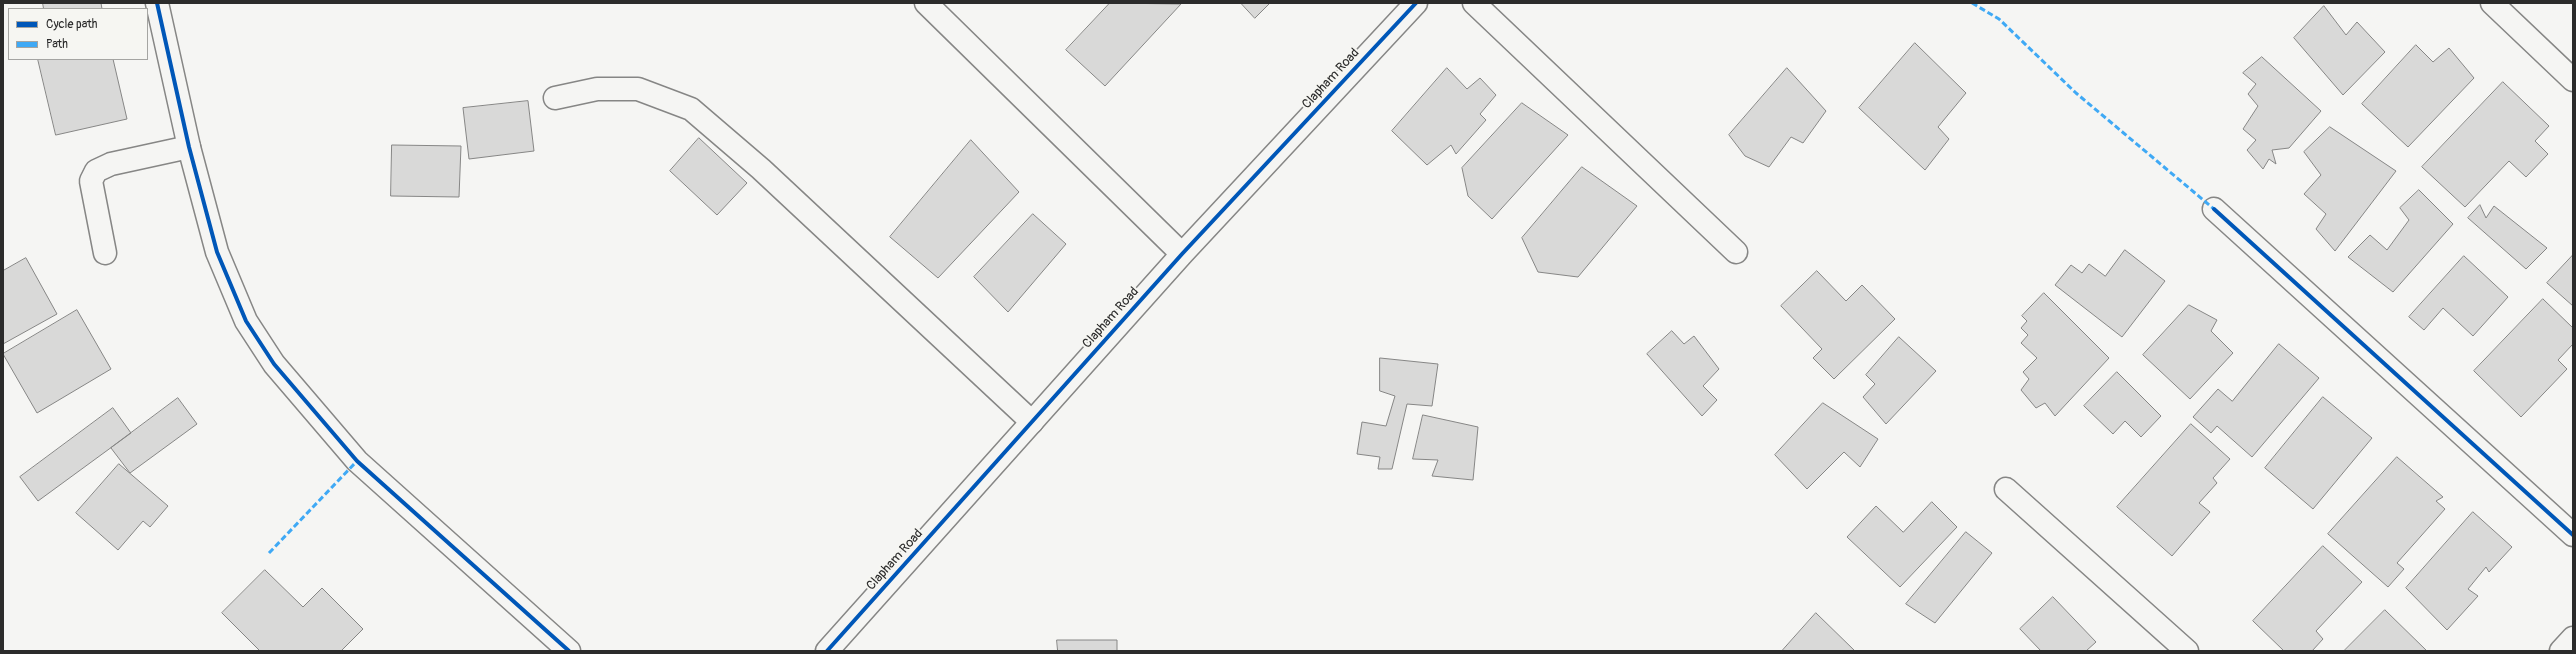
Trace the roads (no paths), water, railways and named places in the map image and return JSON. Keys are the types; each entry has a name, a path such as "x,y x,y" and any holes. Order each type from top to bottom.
{"street":[{"path":"157,3 189,147 217,252 246,321 274,364 356,461 569,651"},
{"path":"926,3 1182,254"},
{"name":"Clapham Road","path":"827,651 1182,254 1416,3"},
{"path":"1474,3 1736,252"},
{"path":"2492,3 2573,80"},
{"path":"555,98 597,89 638,89 691,109 761,169 1032,422"},
{"path":"104,252 91,181 96,171 111,164 189,147"},
{"path":"2214,209 2573,535"},
{"path":"2006,489 2187,651"},
{"path":"2561,651 2573,638"}]}
